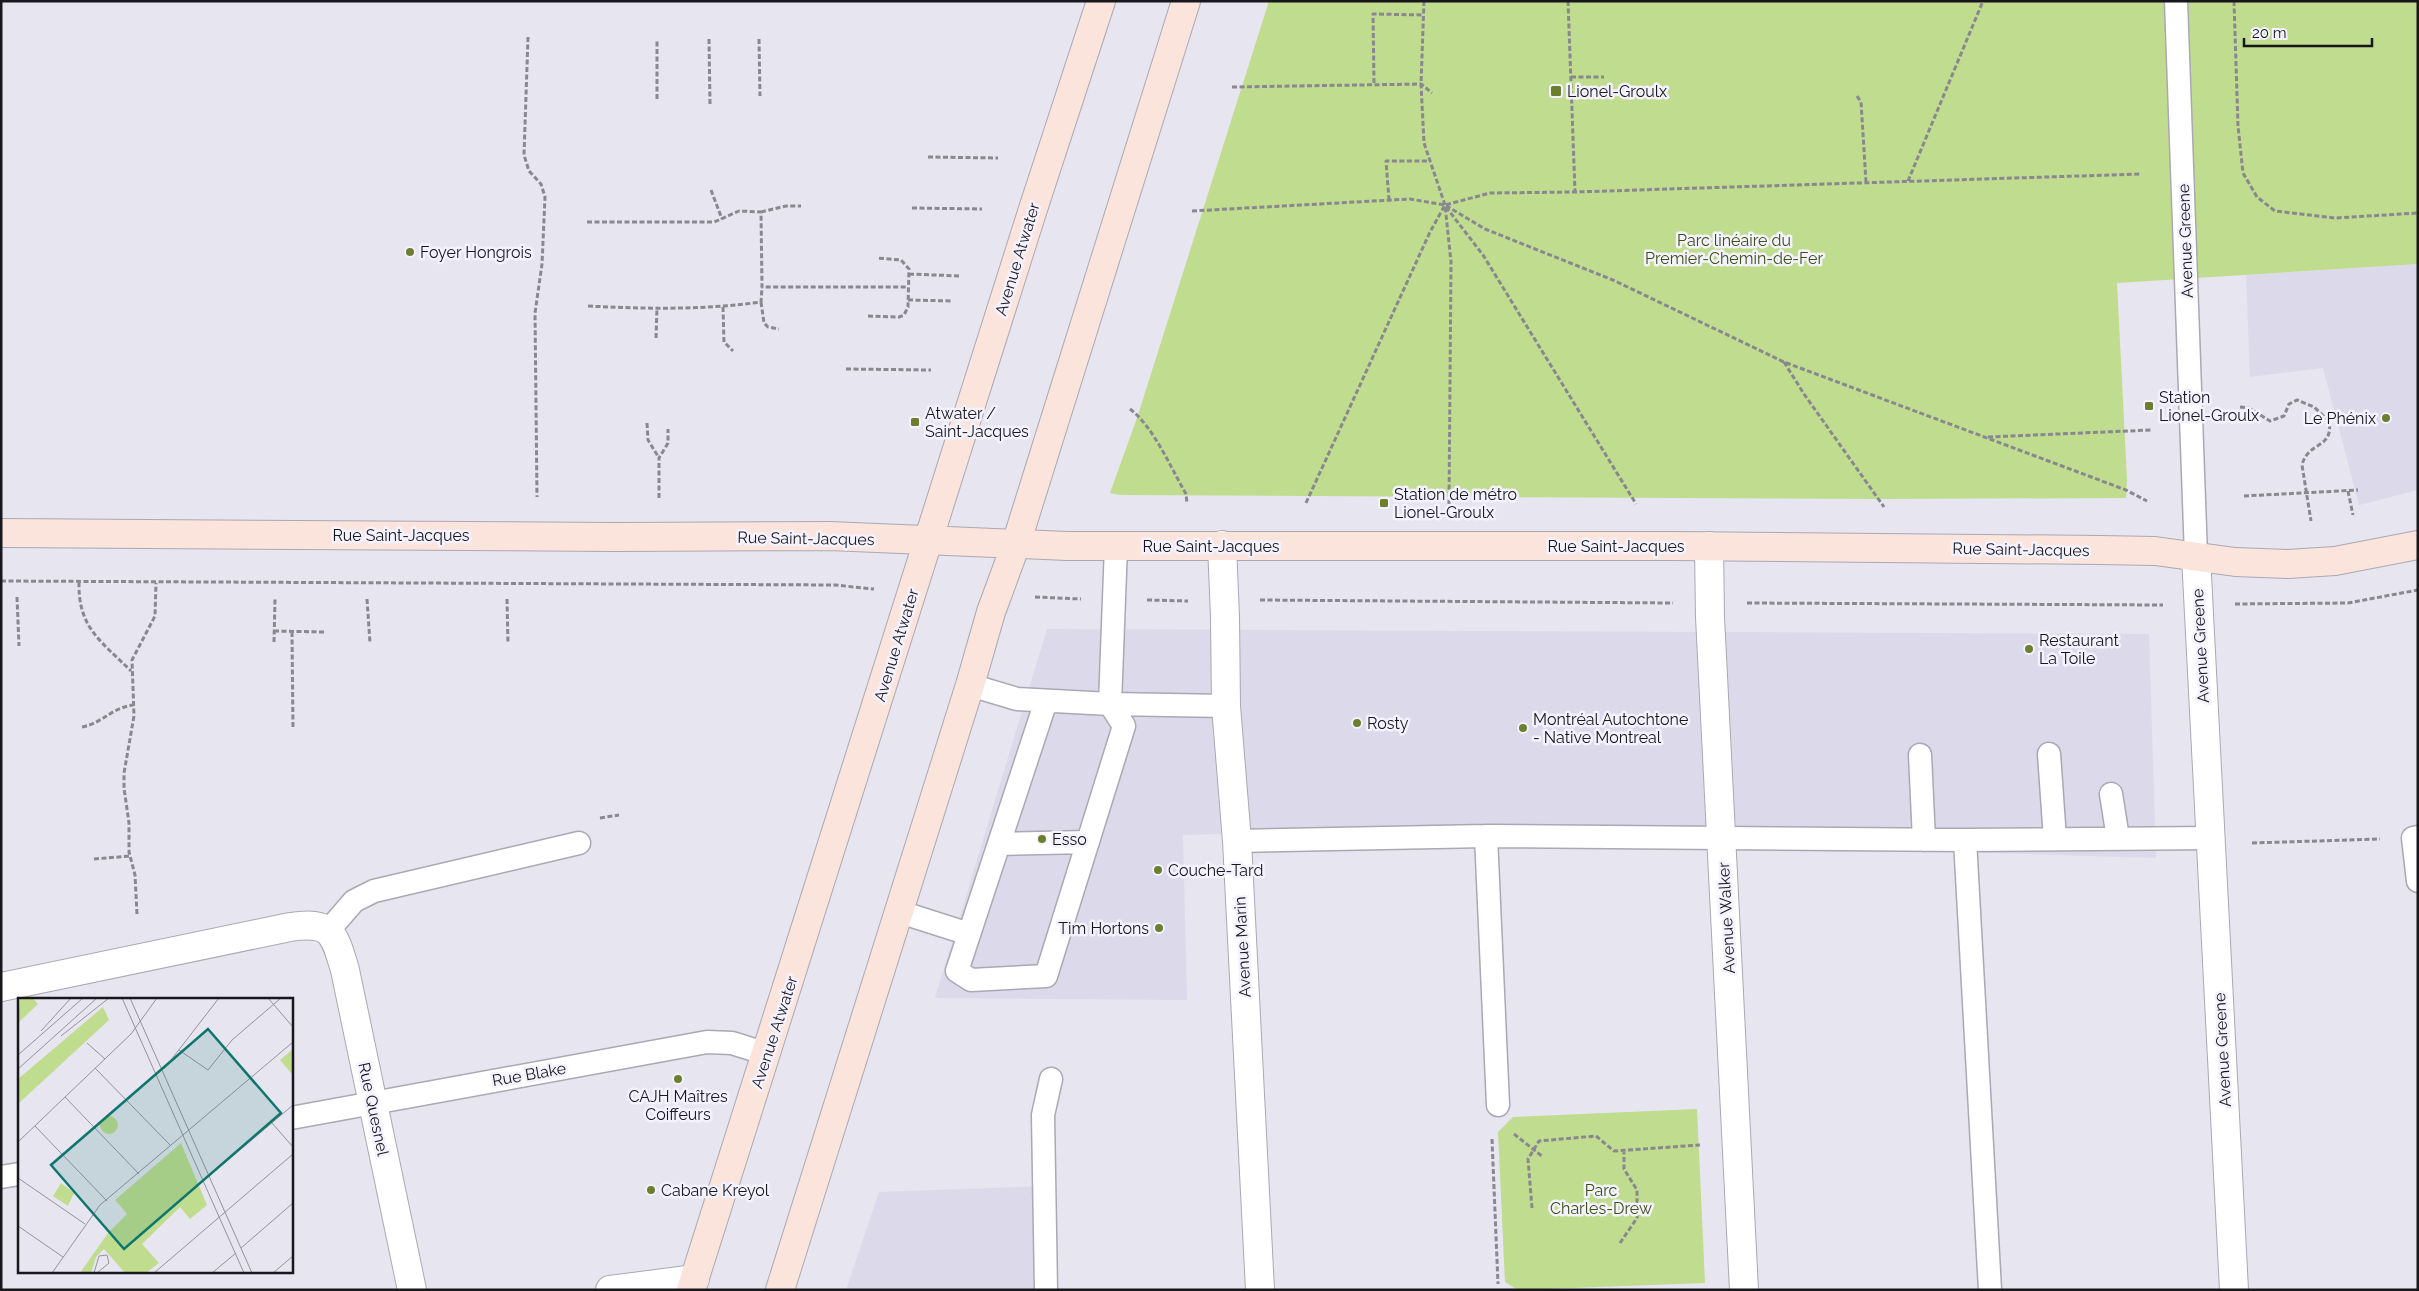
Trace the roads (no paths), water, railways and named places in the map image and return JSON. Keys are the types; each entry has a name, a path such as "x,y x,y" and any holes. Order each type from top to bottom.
{"main road":[{"name":"Avenue Atwater","path":"693,1284 928,540 1101,1"},
{"path":"780,1290 900,912 997,595 1016,544 1186,1"},
{"name":"Rue Saint-Jacques","path":"1,533 616,538 830,536 1116,546 1709,546 2100,550 2155,551 2235,562 2288,564 2335,561 2418,545"}],"street":[{"name":"Avenue Marin","path":"1222,545 1226,706 1237,841 1260,1290"},
{"name":"Avenue Walker","path":"1709,546 1710,617 1744,1290"},
{"name":"Avenue Greene","path":"2196,556 2234,1290"},
{"path":"1,987 290,927 314,925 328,931"},
{"name":"Rue Quesnel","path":"328,931 340,951 345,970 412,1290"},
{"path":"610,1290 693,1284"}],"lane":[{"name":"Avenue Greene","path":"2176,1 2196,556"},
{"path":"1046,701 957,971 971,980 1046,976 1124,726 1110,704 1116,546"},
{"path":"970,686 1017,699 1110,704 1226,706"},
{"path":"2049,754 2055,839"},
{"path":"1920,755 1924,840"},
{"path":"2111,794 2118,838"},
{"path":"1486,836 1498,1106"},
{"path":"1237,841 1486,836 1924,840 2211,838"},
{"path":"2418,837 2413,838 2418,881"},
{"path":"1965,840 1990,1290"},
{"path":"999,844 1088,842"},
{"path":"328,931 354,901 374,891 579,844"},
{"path":"900,912 969,934"},
{"name":"Rue Blake","path":"292,1118 707,1042 732,1043 767,1054"},
{"path":"1046,1290 1043,1115 1051,1079"},
{"path":"1,1177 18,1174"}],"place":[{"name":"Lionel-Groulx","path":"1556,91"},
{"name":"Foyer Hongrois","path":"410,252"},
{"name":"Station Lionel-Groulx","path":"2149,406"},
{"name":"Le Phénix","path":"2386,418"},
{"name":"Atwater / Saint-Jacques","path":"915,422"},
{"name":"Station de métro Lionel-Groulx","path":"1384,503"},
{"name":"Restaurant La Toile","path":"2029,649"},
{"name":"Rosty","path":"1357,723"},
{"name":"Montréal Autochtone - Native Montreal","path":"1523,728"},
{"name":"Esso","path":"1042,839"},
{"name":"Couche-Tard","path":"1158,870"},
{"name":"Tim Hortons","path":"1159,928"},
{"name":"CAJH Maîtres Coiffeurs","path":"678,1079"},
{"name":"Cabane Kreyol","path":"651,1190"}],"park label":[{"name":"Parc linéaire du Premier-Chemin-de-Fer","path":"1734,249"},
{"name":"Parc Charles-Drew","path":"1601,1199"}]}
